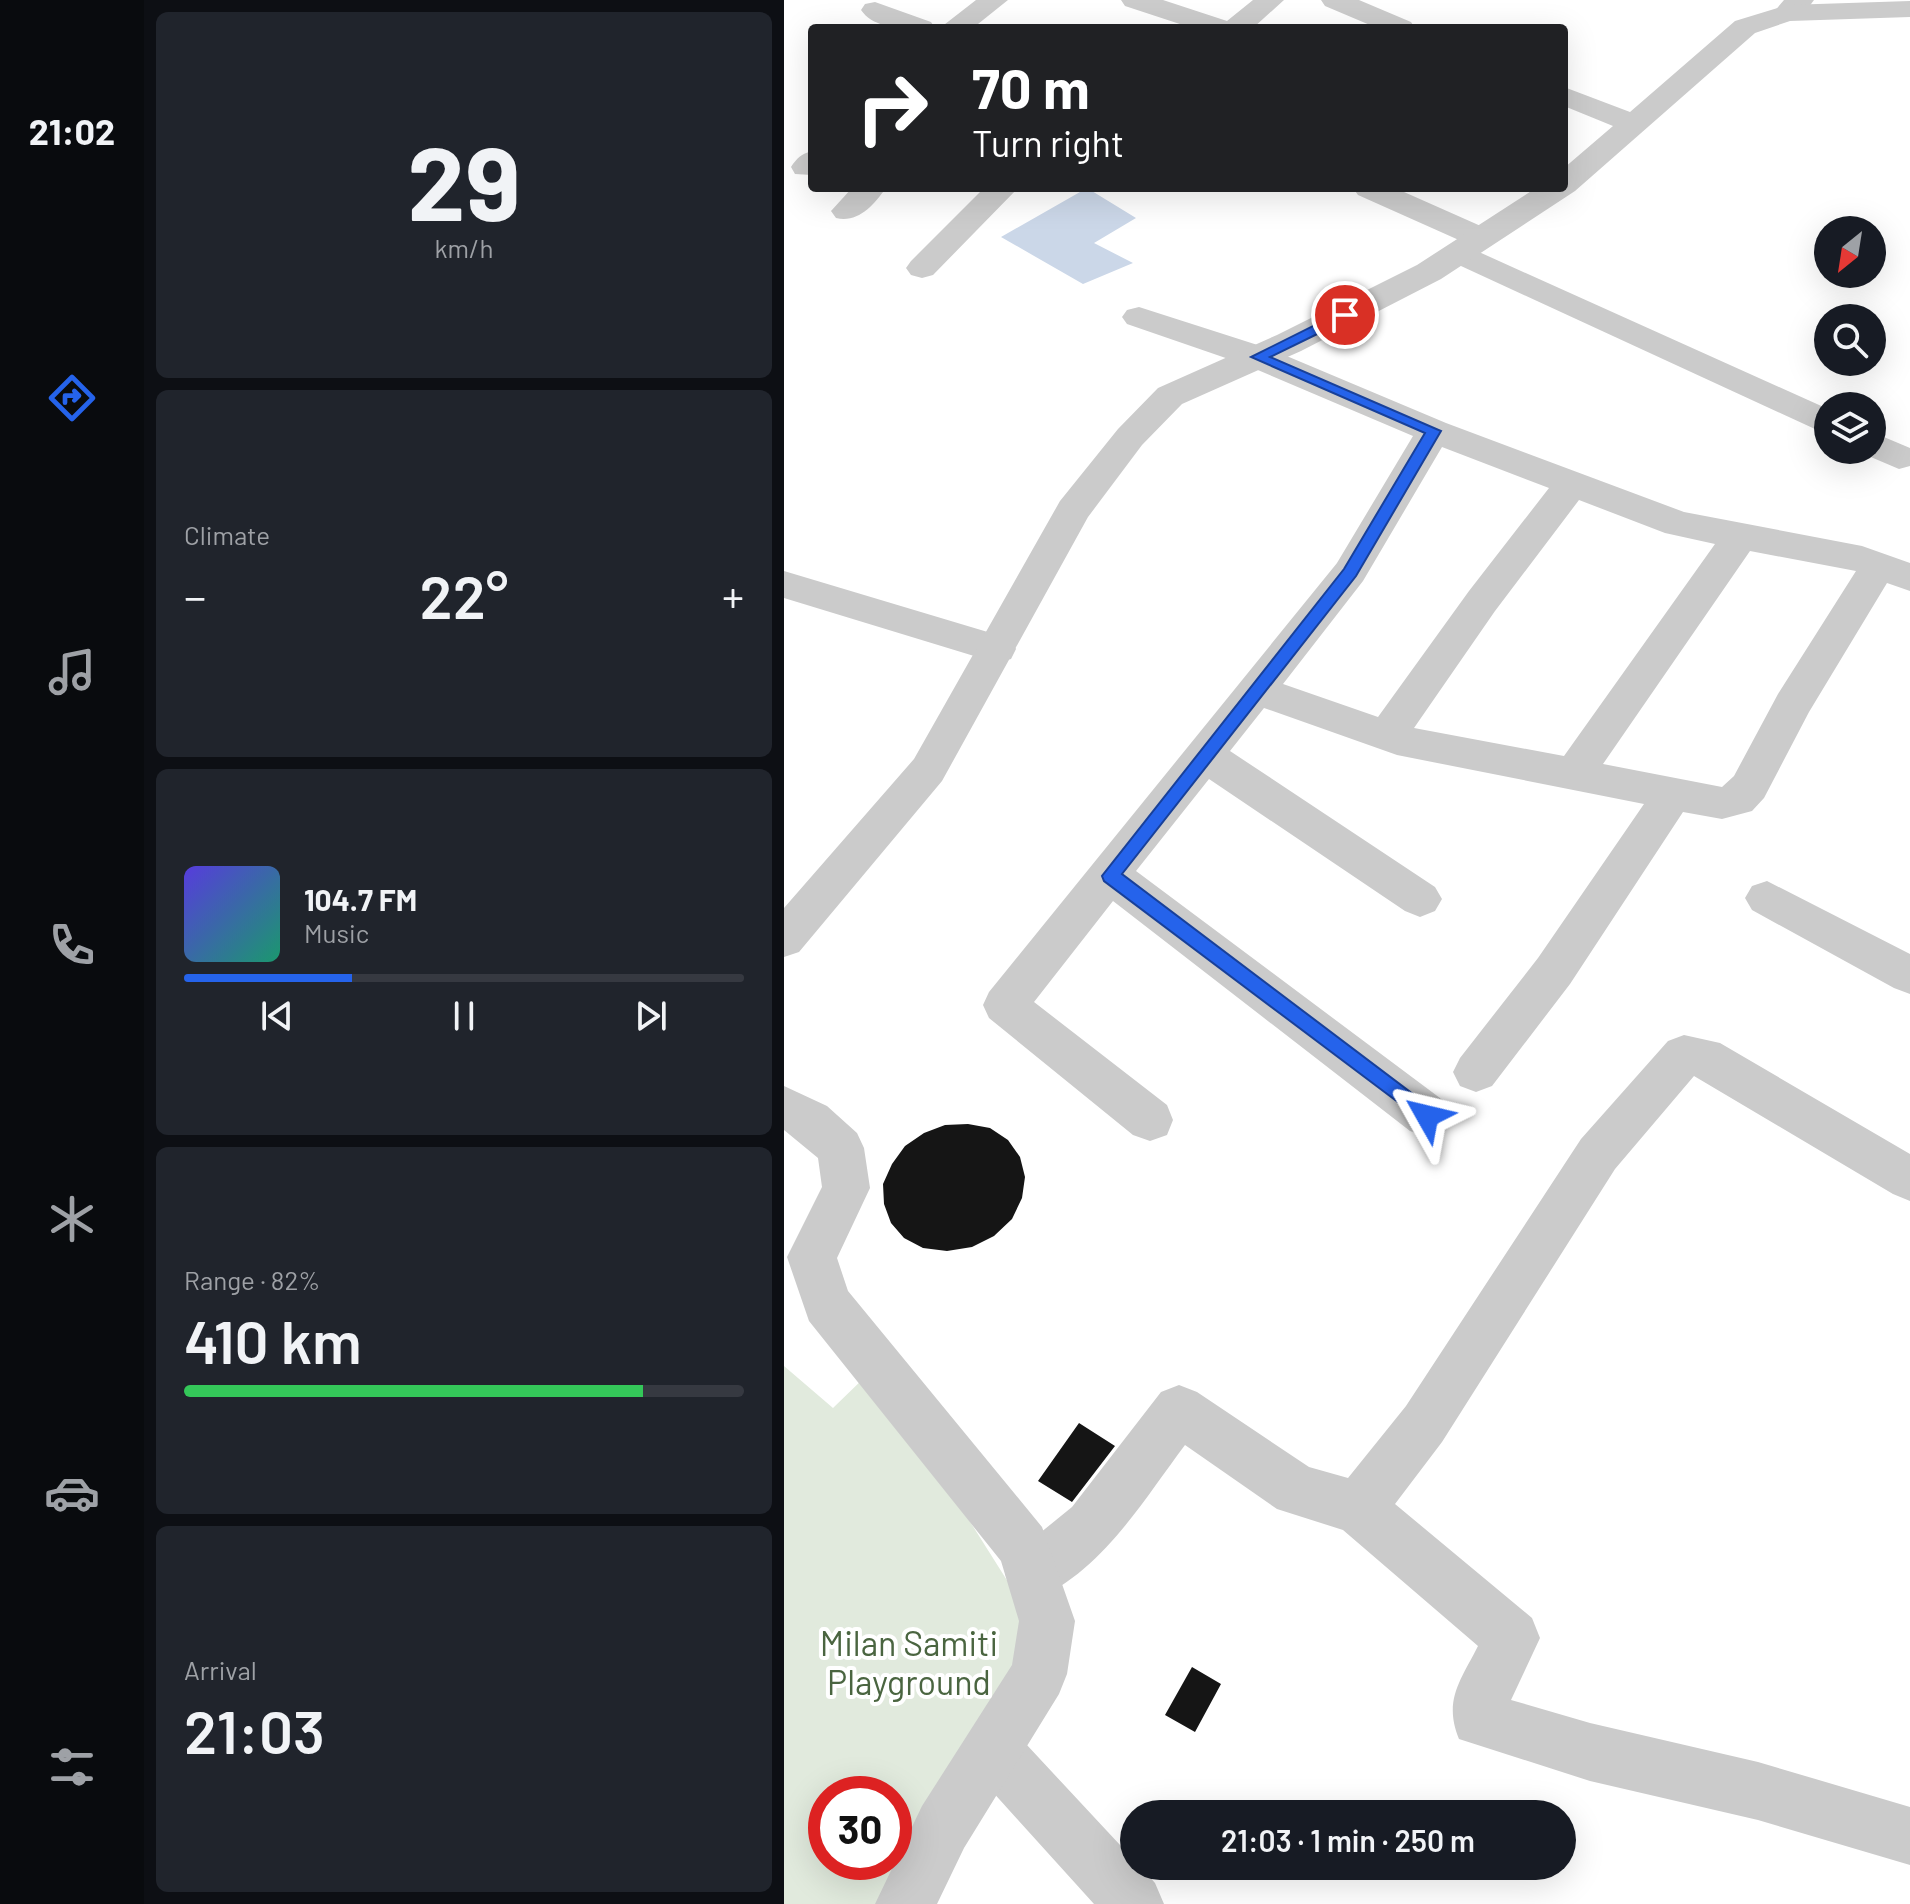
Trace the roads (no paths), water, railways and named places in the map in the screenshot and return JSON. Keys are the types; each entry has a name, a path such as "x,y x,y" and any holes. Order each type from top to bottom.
{"street":[{"path":"960,24 994,0"},
{"path":"1135,0 1208,24"},
{"path":"1241,24 1270,0"},
{"path":"1335,0 1381,24"},
{"path":"1568,180 1745,27 1794,6 1910,9"},
{"path":"875,10 911,24"},
{"path":"1568,98 1632,123"},
{"path":"847,211 866,192"},
{"path":"922,268 998,192"},
{"path":"1376,192 1470,246 1814,416"},
{"path":"784,939 928,770 1073,510 1130,437 1170,396 1258,357 1429,272 1551,192"},
{"path":"1139,317 1258,357 1434,431 1678,524 1862,559 1894,571 1792,705 1749,787 1737,800 1722,803 1387,736 1258,690"},
{"path":"1150,1120 1005,1005 1111,876 1350,572 1434,431"},
{"path":"1387,736 1482,601 1572,483"},
{"path":"1573,775 1742,534"},
{"path":"784,584 997,649"},
{"path":"1206,756 1420,899"},
{"path":"1476,1072 1554,971 1674,792"},
{"path":"1111,876 1427,1116"},
{"path":"1767,898 1910,975"},
{"path":"1358,1508 1424,1424 1598,1154 1684,1055 1704,1057 1910,1179"},
{"path":"784,1106 810,1121 840,1148 846,1188 812,1257 827,1304 1023,1546 1047,1621 1039,1674 943,1827 905,1904"},
{"path":"1032,1574 1091,1526 1179,1410 1296,1490 1358,1508 1512,1638 1481,1700 1479,1719 1590,1752 1758,1791 1910,1836"},
{"path":"992,1749 1134,1904"}],"water":[{"path":"1080,192 1094,192 1136,218 1094,243 1133,263 1083,284 1001,237"}],"park label":[{"name":"Milan Samiti Playground","path":"909,1662"}]}
